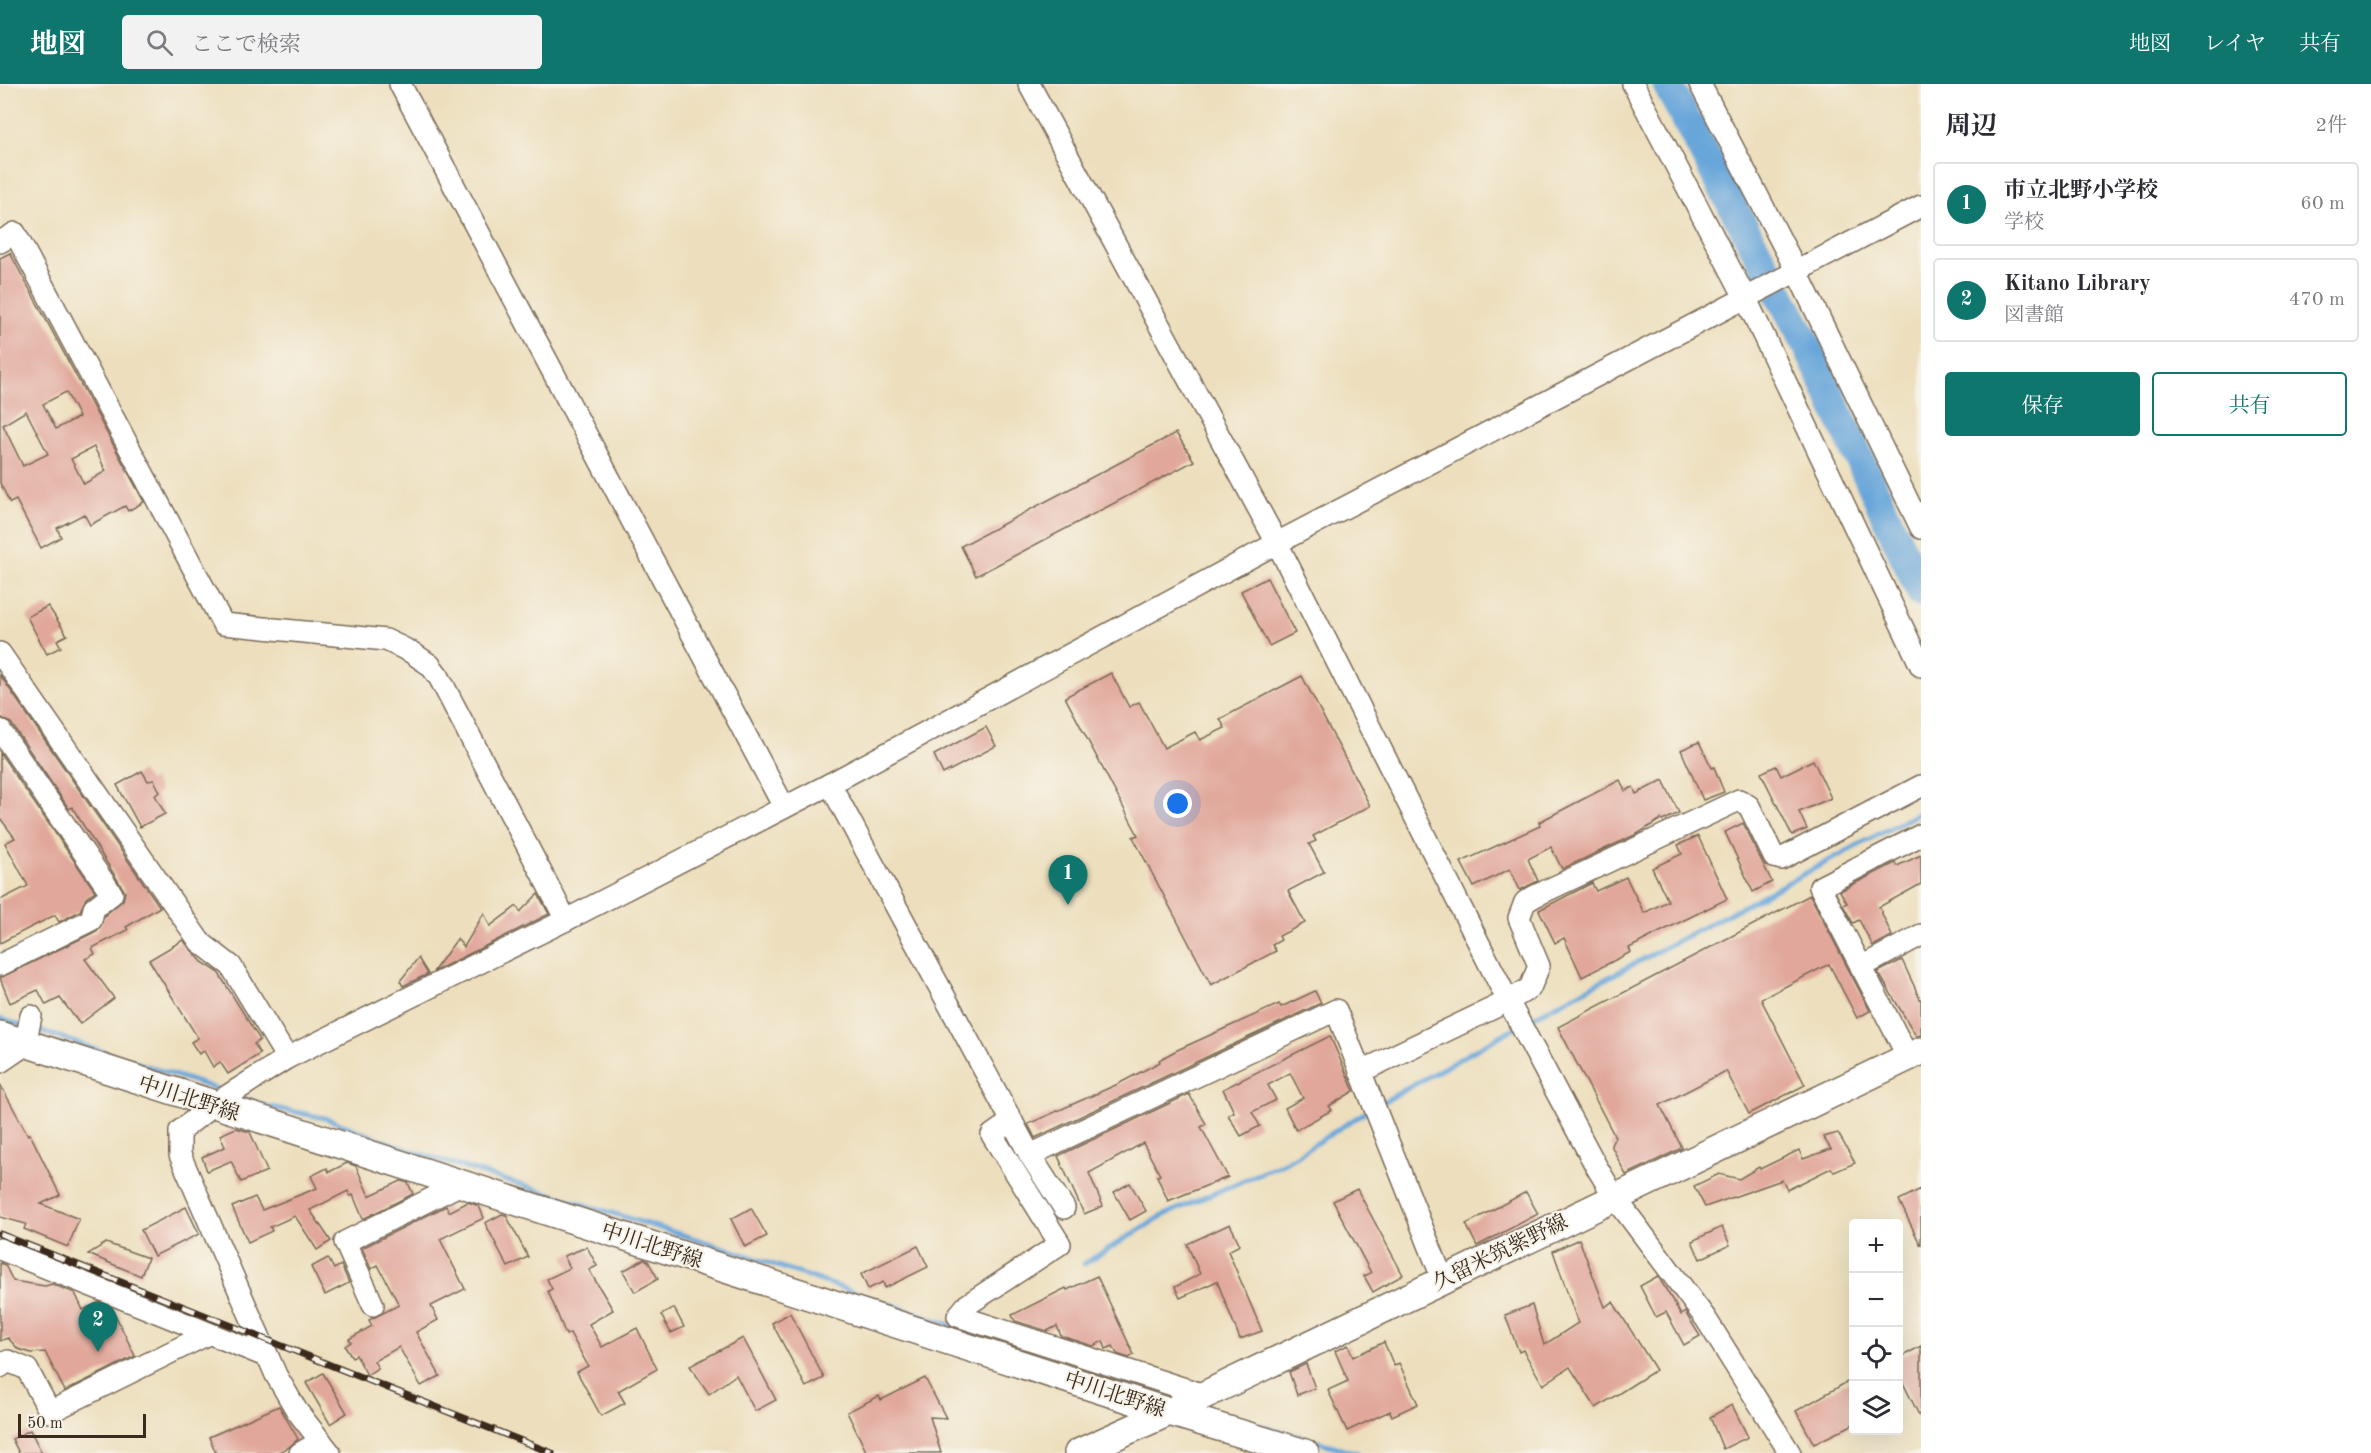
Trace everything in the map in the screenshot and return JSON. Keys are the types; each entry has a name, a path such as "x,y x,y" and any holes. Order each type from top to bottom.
{"main road":[{"name":"中川北野線","path":"0,1035 28,1033 218,1102 461,1185 1169,1412 1305,1453"},
{"name":"久留米筑紫野線","path":"1078,1453 1169,1412 1914,1054"}],"street":[{"path":"400,84 784,807"},
{"path":"1029,84 1276,543 1509,1001 1614,1197 1706,1319 1791,1453"},
{"path":"1633,84 1749,298 1921,666"},
{"path":"1700,84 1921,528"},
{"path":"300,1453 326,1447 297,1410 268,1358 180,1155 180,1131 218,1102 287,1058 566,920 830,784 1276,543 1921,207"},
{"path":"0,242 15,233 224,624 386,640 411,652 430,665 440,677 566,920"},
{"path":"0,653 200,942 231,966 287,1058"},
{"path":"0,730 112,894 94,908 91,920 0,965"},
{"path":"830,784 1030,1155 1064,1208"},
{"path":"1360,1072 1509,1001 1530,988 1539,966 1519,918 1525,902 1535,896 1739,800 1749,806 1774,858 1781,859 1921,786"},
{"path":"1914,1054 1861,967 1820,887 1921,836"},
{"path":"1861,967 1921,935"},
{"path":"1030,1155 1336,1010 1443,1280"},
{"path":"0,1062 28,1033"},
{"path":"1012,1121 992,1134 1060,1244 967,1305 958,1316 1199,1397"},
{"path":"373,1305 345,1242 461,1185"},
{"path":"0,1249 268,1358"},
{"path":"0,1367 8,1361 27,1369 50,1412 208,1334"}],"building":[{"path":"10,253 144,502 128,511 125,506 90,525 84,514 57,528 61,537 41,548 16,500 10,503 0,483 0,258","holes":["66,392 79,417 56,429 43,404","26,411 48,454 23,466 3,425","94,447 106,471 84,484 71,459"]},
{"path":"1176,433 1194,461 976,576 961,546"},
{"path":"1267,578 1295,633 1269,646 1241,591"},
{"path":"48,606 67,635 57,640 61,647 47,654 27,617"},
{"path":"1111,673 1129,707 1139,702 1164,748 1195,732 1200,740 1225,728 1220,719 1302,676 1370,806 1313,836 1316,841 1309,844 1324,872 1288,891 1305,923 1279,936 1281,940 1272,945 1276,951 1211,985 1133,837 1138,835 1065,697"},
{"path":"0,675 160,907 126,927 128,930 92,948 95,954 85,959 114,998 80,1024 60,998 46,1005 38,990 10,1003 0,978 97,931 105,915 123,900 125,892 72,807 69,809 11,723 0,717"},
{"path":"986,727 996,746 943,774 934,755"},
{"path":"1699,742 1712,768 1714,767 1724,792 1703,800 1681,750"},
{"path":"0,753 95,891 86,898 80,911 59,922 55,915 0,943 0,900 28,886 5,843 15,838 0,818"},
{"path":"1813,760 1831,798 1799,812 1807,829 1792,835 1761,773 1776,766 1781,776"},
{"path":"142,771 148,781 154,780 160,792 155,795 165,814 140,827 117,785"},
{"path":"1620,780 1625,791 1633,787 1636,794 1663,780 1679,813 1662,821 1661,819 1639,833 1562,869 1551,847 1528,859 1538,881 1520,890 1510,869 1474,887 1461,862 1540,826 1539,822"},
{"path":"1743,823 1772,882 1753,892 1725,832"},
{"path":"1698,836 1727,899 1629,948 1631,952 1582,977 1564,938 1555,943 1539,910 1592,883 1596,891 1626,877 1644,913 1668,901 1652,868 1682,854 1678,845"},
{"path":"1921,855 1921,884 1879,907 1892,936 1873,946 1859,920 1853,923 1843,905 1847,903 1840,891 1895,863 1897,866"},
{"path":"538,894 549,914 433,972 457,939 464,947 484,913 490,926 517,906 520,912"},
{"path":"1810,895 1870,1011 1857,1018 1829,964 1761,999 1805,1085 1749,1114 1726,1071 1660,1105 1682,1148 1626,1175 1611,1145 1615,1137 1558,1027"},
{"path":"183,940 202,962 218,972 260,1040 254,1044 260,1054 228,1074 220,1062 213,1067 204,1051 199,1054 191,1042 198,1038 149,960"},
{"path":"418,958 428,974 403,986 400,981"},
{"path":"1902,960 1921,1001 1921,1035 1916,1036 1878,972"},
{"path":"1315,991 1321,1003 1035,1138 1028,1124 1118,1084 1160,1062 1159,1060 1175,1051 1279,1004 1281,1007"},
{"path":"1330,1036 1354,1091 1329,1106 1332,1110 1296,1130 1285,1108 1303,1098 1290,1073 1268,1085 1276,1100 1252,1112 1260,1126 1241,1136 1228,1115 1234,1112 1223,1089"},
{"path":"0,1084 28,1135 30,1134 60,1195 41,1204 79,1219 68,1247 24,1229 26,1224 0,1217"},
{"path":"1189,1094 1206,1124 1201,1127 1228,1177 1168,1201 1157,1176 1160,1175 1143,1143 1089,1173 1103,1206 1084,1214 1058,1156"},
{"path":"236,1128 250,1132 267,1171 241,1182 231,1161 207,1171 202,1157 225,1147 220,1135"},
{"path":"1838,1133 1855,1163 1834,1172 1831,1168 1787,1190 1782,1180 1705,1207 1694,1186 1719,1174 1739,1179 1759,1167 1760,1169 1799,1150 1803,1159 1831,1149 1823,1137"},
{"path":"347,1163 356,1166 369,1196 401,1181 408,1183 413,1194 363,1219 353,1195 350,1196 348,1191 310,1210 331,1241 317,1250 295,1216 270,1227 272,1231 248,1242 232,1207 255,1197 262,1210 317,1188 311,1176 327,1168 329,1172"},
{"path":"1130,1183 1146,1211 1130,1220 1114,1192"},
{"path":"1357,1189 1403,1275 1373,1292 1364,1276 1371,1273 1333,1201"},
{"path":"1921,1189 1921,1246 1899,1200"},
{"path":"1526,1192 1538,1214 1477,1246 1466,1224"},
{"path":"468,1202 479,1206 484,1218 440,1239 465,1289 431,1306 438,1320 416,1332 440,1376 421,1386 399,1347 374,1361 378,1368 367,1375 356,1355 352,1357 345,1346 351,1342 349,1339 372,1326 369,1320 399,1305 378,1265 371,1269 362,1248 446,1206 449,1212"},
{"path":"186,1207 199,1234 154,1256 141,1230"},
{"path":"751,1208 767,1236 745,1247 731,1219"},
{"path":"502,1214 506,1215 528,1257 508,1267 485,1223"},
{"path":"1230,1224 1240,1245 1228,1251 1262,1331 1240,1339 1217,1281 1180,1298 1175,1287 1200,1274 1187,1244"},
{"path":"1722,1227 1730,1245 1700,1259 1692,1241"},
{"path":"1579,1239 1605,1307 1613,1302 1656,1370 1596,1408 1570,1367 1543,1385 1523,1350 1519,1352 1505,1315 1532,1305 1544,1345 1578,1323 1553,1251"},
{"path":"106,1243 148,1258 141,1276 88,1254"},
{"path":"918,1246 928,1267 885,1288 883,1282 868,1289 861,1274"},
{"path":"587,1247 597,1266 589,1270 613,1310 589,1324 602,1347 637,1328 657,1369 618,1391 625,1403 601,1416 577,1372 588,1366 570,1333 566,1335 548,1291 552,1289 547,1279 570,1268 564,1256"},
{"path":"328,1258 334,1269 341,1265 349,1283 325,1295 311,1267"},
{"path":"644,1259 648,1261 658,1279 635,1292 623,1271"},
{"path":"0,1263 5,1265 13,1281 45,1286 52,1284 75,1293 83,1310 99,1302 112,1308 135,1356 65,1391 45,1352 31,1353 18,1349 8,1338 0,1341"},
{"path":"1097,1276 1134,1355 1129,1358 1117,1354 1113,1346 1106,1349 1103,1341 1093,1346 1061,1336 1057,1326 1047,1331 1015,1321 1012,1315 1066,1288 1067,1290"},
{"path":"1658,1276 1681,1315 1685,1312 1700,1336 1684,1345 1666,1312 1656,1317 1640,1286"},
{"path":"674,1308 684,1327 671,1333 661,1315"},
{"path":"790,1313 824,1378 806,1387 772,1323"},
{"path":"743,1338 776,1400 755,1411 736,1375 709,1394 690,1366"},
{"path":"1384,1342 1394,1366 1399,1363 1418,1404 1392,1416 1390,1411 1347,1431 1328,1390 1348,1381 1335,1351 1348,1345 1353,1357"},
{"path":"1921,1346 1921,1419 1903,1383 1903,1356"},
{"path":"1306,1364 1315,1388 1297,1395 1289,1372"},
{"path":"323,1373 347,1413 330,1424 306,1383"},
{"path":"925,1378 946,1418 930,1417 941,1453 867,1453 847,1412 879,1396 881,1400"},
{"path":"1849,1381 1849,1426 1814,1444 1796,1411"},
{"path":"1732,1405 1748,1437 1723,1449 1710,1417"},
{"path":"279,1406 298,1439 289,1447 277,1453 216,1453 209,1437"},
{"path":"30,1430 42,1453 19,1453 12,1439"}],"waterway":[{"path":"1667,84 1807,345 1921,592"},
{"path":"1524,1022 1921,812"},
{"path":"0,1019 23,1026"},
{"path":"1378,1105 1516,1027"},
{"path":"32,1028 223,1091"},
{"path":"237,1096 266,1106 325,1118 411,1151 728,1249 1050,1359"},
{"path":"1084,1264 1162,1216 1290,1160 1370,1109"},
{"path":"1247,1422 1358,1453"}],"railway":[{"path":"0,1234 552,1453"}],"place":[{"name":"市立北野小学校","path":"1068,905"},
{"name":"Kitano Library","path":"98,1352"}]}
